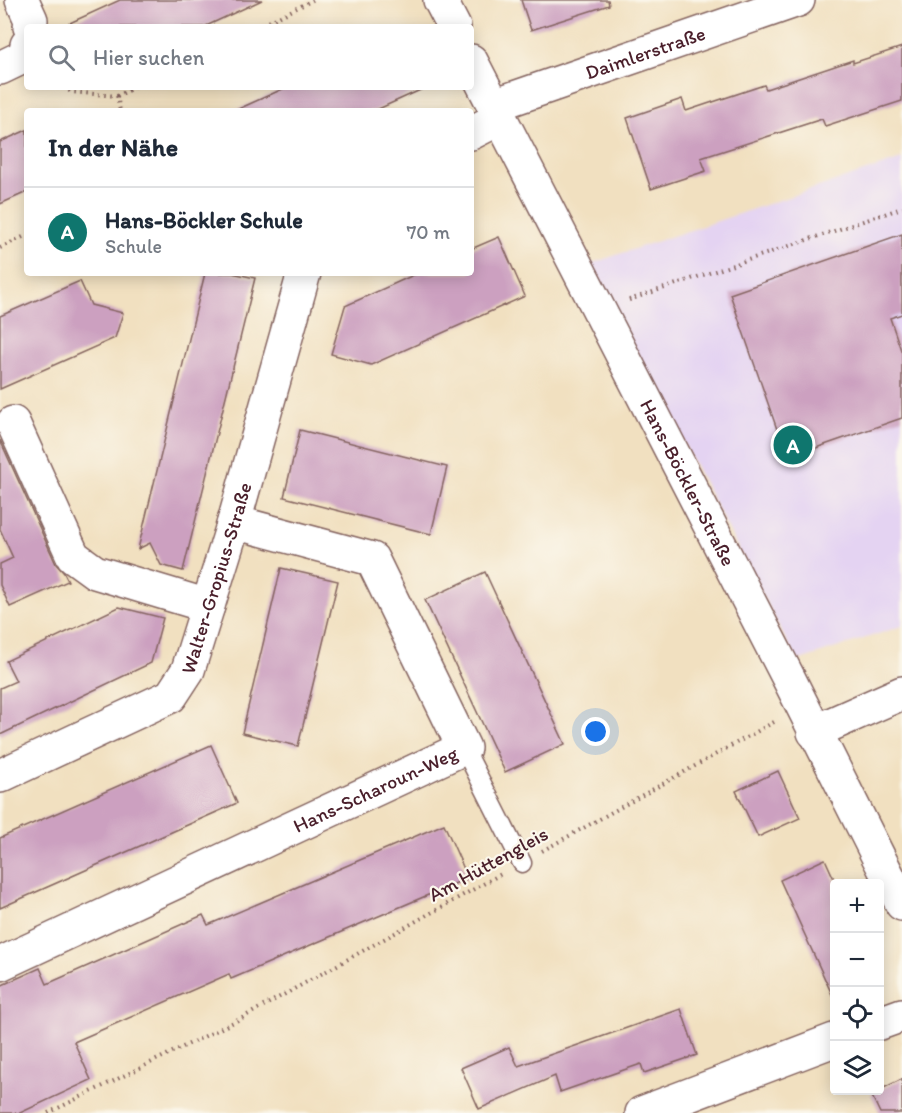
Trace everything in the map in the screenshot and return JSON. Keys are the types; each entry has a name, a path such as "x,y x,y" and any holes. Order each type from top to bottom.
{"street":[{"path":"22,0 31,20 30,24"},
{"path":"440,0 452,24"},
{"name":"Daimlerstraße","path":"497,112 798,0"},
{"path":"0,68 24,56"},
{"name":"Hans-Böckler-Straße","path":"474,67 902,904"},
{"path":"474,131 497,112"},
{"name":"Walter-Gropius-Straße","path":"0,776 171,696 188,670 234,522 303,276"},
{"path":"13,423 73,556 95,572 208,606"},
{"name":"Hans-Scharoun-Weg","path":"0,964 464,748 372,559 234,522"},
{"path":"814,732 902,693"},
{"path":"884,1021 902,1015"},
{"path":"642,1113 831,1041"}],"lane":[{"path":"464,748 522,863"}],"path":[{"path":"264,24 313,0"},
{"path":"68,90 117,96 130,90"},
{"path":"117,96 119,108"},
{"path":"600,310 902,208"},
{"path":"0,248 24,236"},
{"name":"Am Hüttengleis","path":"48,1113 242,1018 776,721"}],"shaded area":[{"path":"902,159 902,626 797,661 590,264"}],"building":[{"path":"120,0 262,0 210,24 68,24"},
{"path":"521,0 608,0 609,5 531,30"},
{"path":"902,47 902,101 825,126 822,119 701,158 706,171 651,189 627,118 682,99 686,111 764,85 766,89 853,60 853,63"},
{"path":"280,90 420,90 381,108 241,108"},
{"path":"24,131 24,193 0,204 0,142"},
{"path":"902,234 902,314 890,318 902,353 902,418 787,458 730,294"},
{"path":"499,237 525,296 371,365 331,354 345,306 411,276 474,276 474,248"},
{"path":"204,276 255,278 183,571 161,565 150,543 138,549"},
{"path":"80,281 91,305 123,313 115,338 0,389 0,316"},
{"path":"300,430 447,467 431,534 284,497"},
{"path":"0,440 56,564 68,581 10,607 0,585 0,564 13,558 0,529"},
{"path":"281,568 338,581 298,746 242,733"},
{"path":"485,572 565,744 505,772 425,600"},
{"path":"119,607 163,618 151,663 0,735 0,688 16,681 6,661"},
{"path":"211,745 237,803 0,908 0,838"},
{"path":"778,771 800,818 758,837 736,791"},
{"path":"444,824 468,878 231,979 229,974 74,1042 91,1080 20,1113 0,1113 0,986 40,968 47,984 203,915 208,925"},
{"path":"825,859 834,879 830,879 830,990 780,880"},
{"path":"681,1009 697,1055 644,1073 641,1064 560,1092 555,1076 479,1109 461,1068 509,1047 518,1066"},
{"path":"902,1079 902,1113 880,1113 871,1095 884,1095 884,1088"}],"place":[{"name":"Hans-Böckler Schule","path":"793,445"}]}
